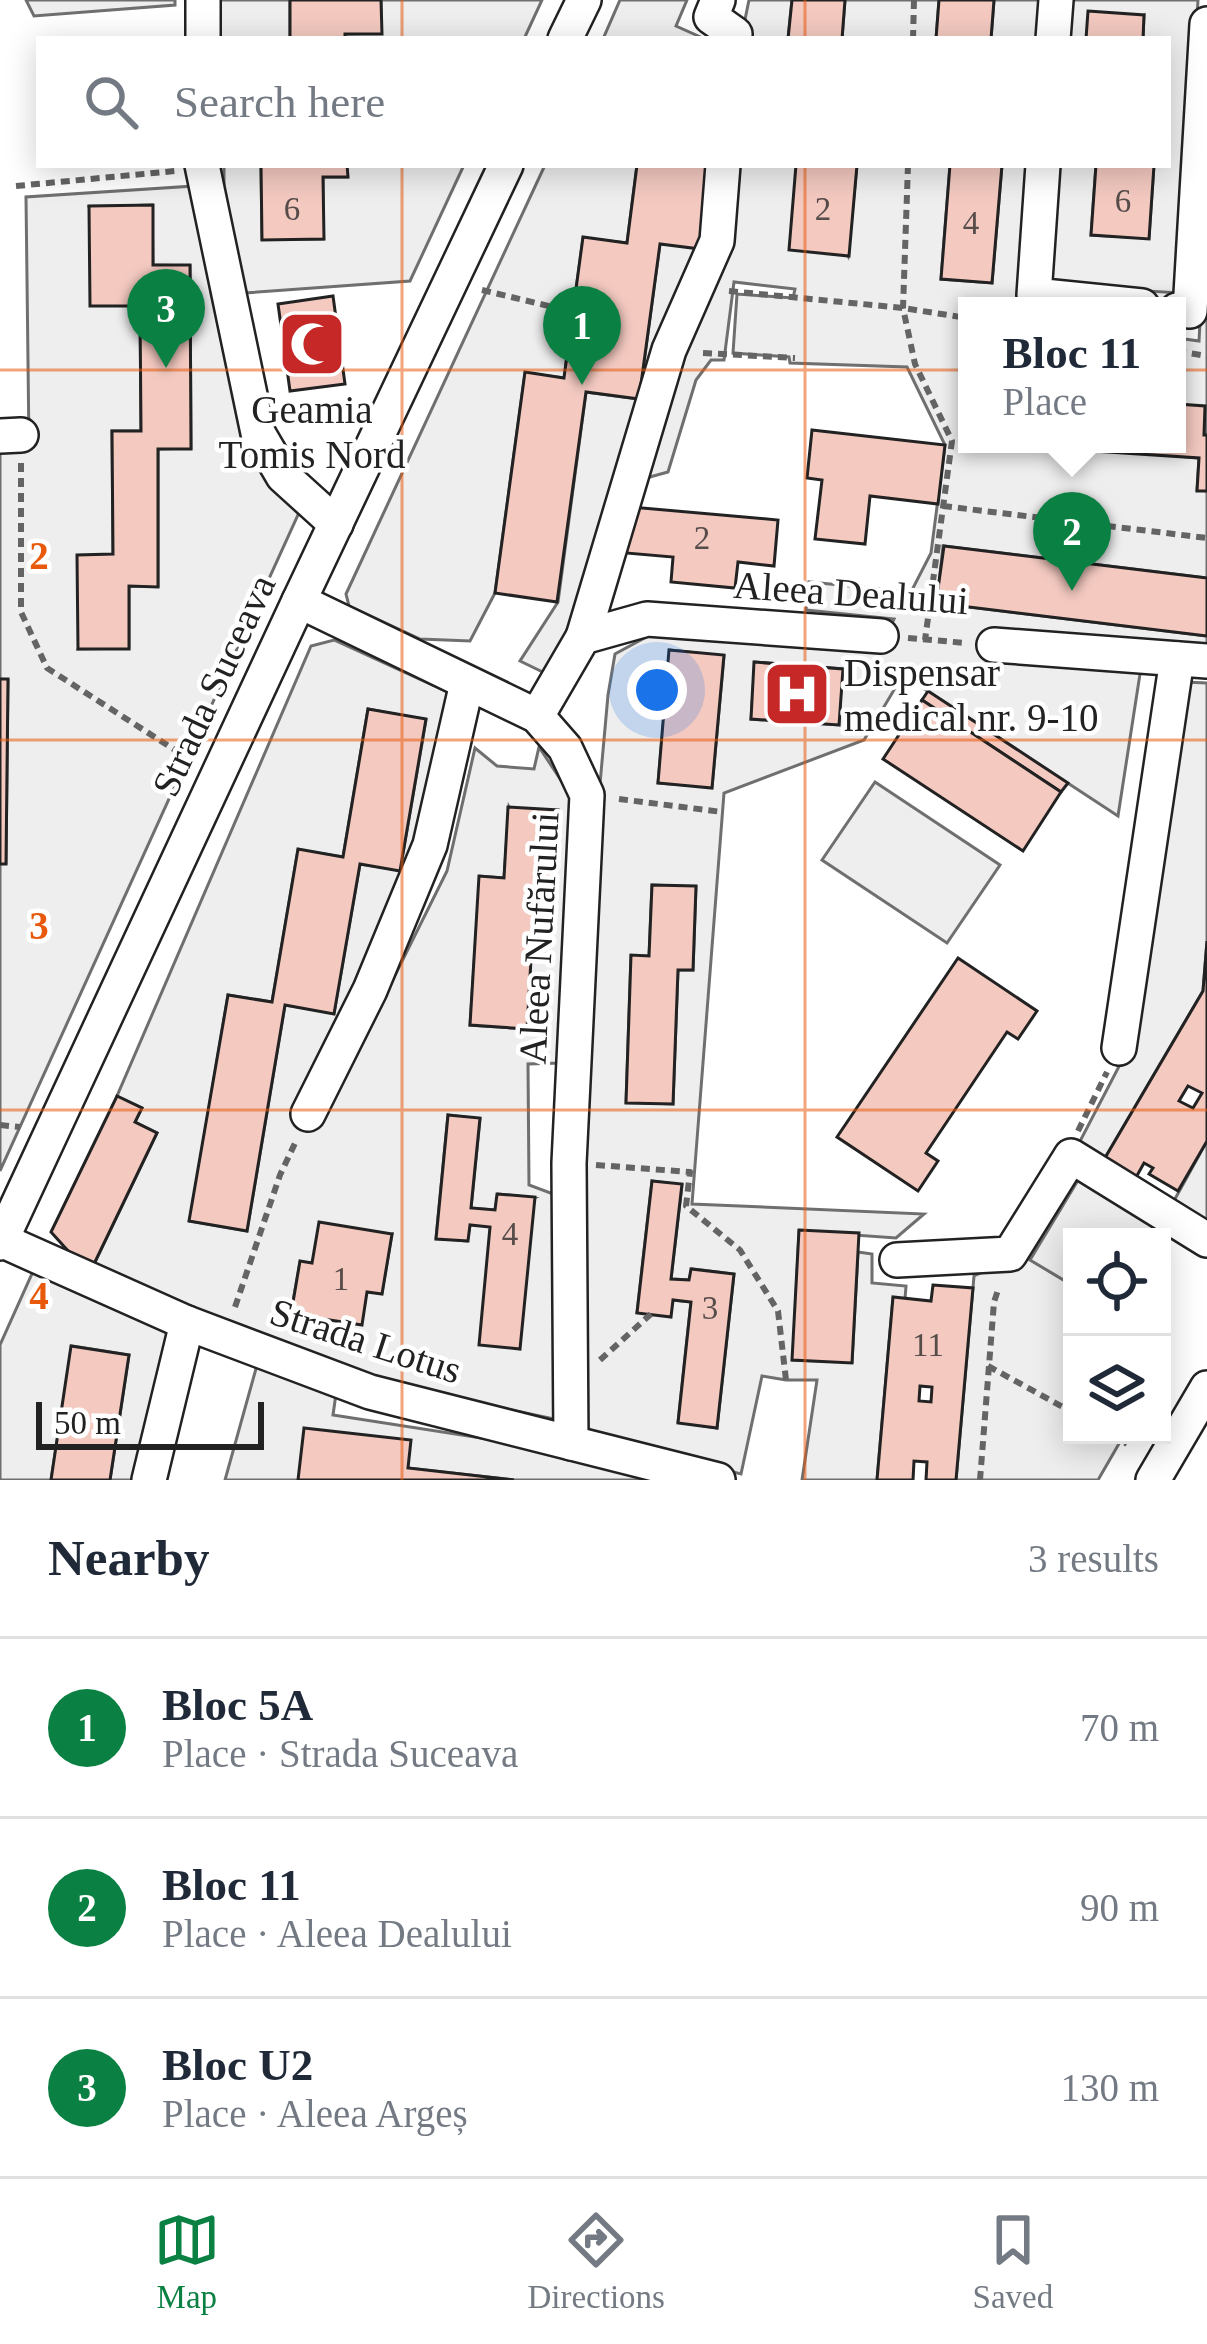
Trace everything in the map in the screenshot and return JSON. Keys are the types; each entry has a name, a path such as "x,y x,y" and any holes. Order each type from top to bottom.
{"street":[{"path":"203,0 203,36"},
{"path":"567,36 584,0"},
{"path":"718,0 711,17 735,36"},
{"path":"1053,36 1056,0"},
{"path":"1186,311 1190,311 1207,24"},
{"path":"202,168 258,433 284,476 336,524"},
{"name":"Strada Suceava","path":"1,1241 505,168"},
{"path":"537,716 583,637 669,350 717,241 723,168"},
{"path":"1043,168 1034,295 1054,297"},
{"name":"Aleea Nufărului","path":"298,601 537,716 565,748 587,795 569,1163 571,1443"},
{"name":"Aleea Dealului","path":"583,637 647,619 881,636"},
{"name":"Aleea Dealului","path":"994,645 1192,660"},
{"path":"1119,1048 1192,660"},
{"path":"308,1114 370,990 430,845 467,683"},
{"path":"897,1260 1010,1255 1071,1156 1207,1240"},
{"name":"Strada Lotus","path":"1,1241 188,1323 370,1392 718,1480"},
{"path":"149,1480 188,1323"},
{"path":"1153,1480 1207,1388"}],"path":[{"path":"913,36 914,0"},
{"path":"16,186 192,168"},
{"path":"908,168 903,308 915,364 952,441 925,640"},
{"path":"695,287 958,317"},
{"path":"478,290 561,309"},
{"path":"669,350 795,358"},
{"path":"11,436 22,612 47,668 194,762"},
{"path":"943,506 1207,538"},
{"name":"Aleea Dealului","path":"881,636 994,645"},
{"path":"587,795 722,812"},
{"path":"1071,1156 1070,1146 1119,1048"},
{"path":"225,1338 280,1175 308,1114"},
{"path":"0,1125 27,1128"},
{"path":"569,1163 690,1172 686,1206 740,1250 778,1311 786,1380"},
{"path":"980,1480 994,1302 1010,1255"},
{"path":"572,1386 651,1314"},
{"path":"988,1366 1063,1407"}],"shaded area":[{"path":"26,0 175,0 175,5 34,16"},
{"path":"218,0 321,0 290,1 290,36 219,36"},
{"path":"381,0 542,0 525,36 345,36 381,33"},
{"path":"620,0 687,0 676,26 698,36 604,36"},
{"path":"749,0 792,0 788,36 742,36"},
{"path":"845,0 939,0 936,36 842,36"},
{"path":"994,0 1042,0 1039,36 991,36"},
{"path":"1067,0 1198,0 1180,293 1045,285 1054,168 1096,168 1091,235 1149,238 1154,168 1171,168 1171,36 1143,36 1144,15 1093,36 1064,36"},
{"path":"224,168 261,168 262,239 323,239 323,177 347,177 347,168 463,168 410,281 245,293 266,417 312,484 0,1171 0,864 6,863 8,680 0,679 0,445 29,444 26,197 224,184","holes":["152,205 153,265 190,266 191,448 158,449 158,586 129,586 129,648 78,649 113,554 112,431 141,431 140,306 89,207"]},
{"path":"544,168 637,168 627,243 583,238 564,378 525,373 495,593 470,641 420,639 349,606 346,594"},
{"path":"732,168 798,168 848,256 857,168 950,168 941,279 992,283 1002,168 1031,168 1023,297 958,297 958,453 1145,453 1199,458 1197,490 1207,491 1207,578 943,546 937,603 1207,636 1207,652 1144,648 1118,816 903,675 864,740 724,793 692,1204 924,1214 896,1238 799,1231 793,1360 852,1362 858,1252 872,1254 872,1283 906,1286 905,1299 893,1298 877,1480 802,1480 817,1380 762,1376 741,1474 577,1433 577,1169 598,806 615,654 663,628 880,651 894,619 806,610 809,582 911,592 931,553 945,445 907,367 790,363 789,357 733,353 737,294 793,298 795,289 734,282 724,360 711,360 696,380 668,472 639,480","holes":["670,650 724,656 712,787 658,783","755,662 842,669 839,725 751,719","652,885 696,887 693,970 678,970 673,1104 626,1102 631,956 649,956","652,1181 682,1185 671,1279 689,1280 692,1269 734,1274 717,1428 678,1422 691,1302 673,1300 637,1312"]},
{"path":"1207,191 1207,435 1205,407 1186,405 1186,339 1199,341"},
{"path":"708,239 579,624 549,675 520,661 558,602 586,392 639,399 660,244"},
{"path":"334,640 454,695 419,843 298,1107 322,1122 447,871 475,748 497,766 534,769 539,747 574,800 560,1063 528,1064 529,1185 556,1195 554,1419 367,1380 216,1320 94,1264 157,1133 135,1122 142,1108 117,1096 311,646","holes":["368,709 426,720 400,870 360,864 334,1013 285,1005 247,1231 190,1221 228,995 272,1002 298,850 343,857","509,807 553,890 535,890 526,1029 470,1025 480,876 504,878","448,1115 480,1119 471,1208 495,1210 498,1194 534,1198 470,1225 467,1241 436,1238","392,1234 382,1293 367,1292 291,1313 300,1262 312,1263"]},
{"path":"1184,682 1207,683 1203,991 1102,1163 1078,1145 1126,1053"},
{"path":"875,782 1000,865 947,943 822,860"},
{"path":"1207,1141 1207,1228 1170,1208"},
{"path":"1080,1177 1164,1228 1063,1228 1063,1280 1030,1260"},
{"path":"1021,1254 1063,1280 1063,1444 1119,1444 1098,1480 956,1480 974,1276"},
{"path":"35,1267 177,1330 139,1480 110,1480 129,1355 72,1346 51,1480 0,1480 0,1345"},
{"path":"257,1365 336,1394 333,1415 532,1446 675,1480 514,1480 408,1468 298,1480 225,1480"}],"building":[{"path":"290,0 381,0 382,34 290,36"},
{"path":"792,0 845,0 842,36 788,36"},
{"path":"939,0 994,0 991,36 936,36"},
{"path":"1088,11 1144,15 1143,36 1086,36"},
{"path":"261,168 347,168 348,177 323,177 324,239 262,240"},
{"path":"637,168 711,168 700,249 660,244 639,399 586,392 557,602 495,593 525,372 564,378 583,237 627,243"},
{"path":"796,168 857,168 849,256 789,250"},
{"path":"950,168 1002,168 992,283 941,279"},
{"path":"1096,168 1154,168 1149,239 1091,235"},
{"path":"153,205 153,265 190,265 191,449 158,449 158,587 129,586 129,649 78,649 77,555 113,554 112,431 141,431 140,306 90,306 89,206"},
{"name":"Geamia Tomis Nord","path":"333,296 345,384 290,391 278,304"},
{"path":"1186,405 1205,406 1207,491 1197,491 1199,458 1124,453 1186,453"},
{"path":"812,430 945,445 938,504 870,496 865,544 815,539 822,480 807,478"},
{"path":"631,507 778,520 774,566 738,562 735,588 671,582 673,557 626,553"},
{"path":"944,546 1207,578 1207,636 936,603"},
{"path":"669,650 724,655 712,788 658,783"},
{"name":"Dispensar medical nr. 9-10","path":"754,662 843,669 839,725 751,719"},
{"path":"0,679 8,679 6,864 0,864"},
{"path":"928,691 1068,783 1061,792 922,700"},
{"path":"922,700 1061,792 1023,851 883,759"},
{"path":"368,709 426,719 400,871 360,864 334,1014 285,1005 247,1231 189,1221 228,995 272,1002 298,849 343,857"},
{"path":"508,807 558,810 553,891 535,890 527,1029 470,1025 479,876 504,878"},
{"path":"652,885 696,886 693,970 678,970 673,1104 626,1103 631,955 649,956"},
{"path":"1207,941 1207,1141 1178,1191 1149,1174 1153,1168 1144,1163 1134,1181 1102,1163 1203,991","holes":["1188,1086 1202,1093 1193,1108 1179,1101"]},
{"path":"958,958 1037,1011 1018,1039 1007,1032 926,1153 938,1161 918,1191 837,1137"},
{"path":"117,1096 142,1108 135,1122 157,1133 94,1264 70,1253 51,1232"},
{"path":"448,1115 480,1118 471,1208 495,1210 497,1194 535,1197 520,1349 479,1345 490,1227 470,1225 468,1241 436,1239"},
{"path":"652,1181 682,1184 671,1279 689,1280 691,1269 734,1274 717,1428 678,1423 691,1302 673,1300 671,1317 637,1313"},
{"path":"319,1222 392,1234 382,1294 367,1292 362,1325 291,1314 300,1261 312,1263"},
{"path":"799,1230 859,1233 852,1363 792,1360"},
{"path":"933,1285 973,1288 956,1480 926,1480 927,1462 914,1461 913,1480 877,1480 893,1297 931,1301","holes":["920,1386 932,1387 931,1402 919,1401"]},
{"path":"71,1346 129,1355 110,1480 51,1480"},
{"path":"304,1428 411,1440 408,1468 514,1480 298,1480"}],"place":[{"name":"Geamia Tomis Nord","path":"312,344"},
{"name":"Bloc U2","path":"166,368"},
{"name":"Bloc 5A","path":"582,385"},
{"name":"Bloc 11","path":"1072,591"},
{"name":"Dispensar medical nr. 9-10","path":"797,694"}]}
